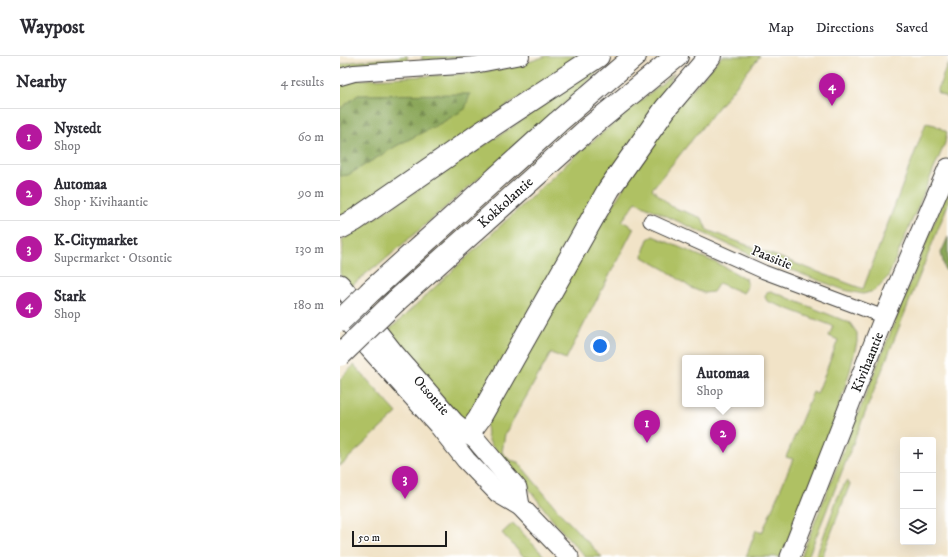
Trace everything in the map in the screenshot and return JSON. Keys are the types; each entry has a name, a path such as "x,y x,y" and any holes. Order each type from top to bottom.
{"highway":[{"path":"340,228 355,220 481,133 598,56"},
{"name":"Kokkolantie","path":"340,321 371,291 552,127 635,56"},
{"name":"Kokkolantie","path":"340,355 396,301 590,127 677,56"},
{"path":"462,440 479,419 609,189 666,108 710,56"}],"main road":[{"name":"Kivihaantie","path":"790,557 884,317 948,168"},
{"name":"Otsontie","path":"340,284 346,294 395,354 454,422 462,440"},
{"name":"Otsontie","path":"340,312 439,426 462,440 477,441 517,488 520,506 569,557"}],"street":[{"path":"340,78 354,73 474,65 521,56"},
{"name":"Paasitie","path":"650,221 764,272 884,317"}],"green space":[{"path":"407,56 408,62 352,66 340,70 340,65 351,62"},
{"path":"422,56 480,56 422,61"},
{"path":"546,56 581,56 340,218 340,85 355,80 475,73 517,66"},
{"path":"613,56 579,91 379,265 374,267 349,288 340,274 340,262 343,247 342,240 509,129"},
{"path":"722,56 760,56 652,189 672,207 702,218 707,230 863,289 926,123 935,125 947,132 945,143 888,277 874,291 863,294 844,290 749,254 636,202 622,221 634,228 566,359 551,353 505,434 502,452 510,460 518,462 562,515 602,557 585,557 554,522 521,478 491,445 487,436 486,423 597,221 608,214 660,126"},
{"path":"948,62 948,98 937,92"},
{"path":"674,73 663,95 473,415 462,422 388,331 576,155"},
{"path":"470,94 465,109 398,145 348,175 340,176 340,109 358,95"},
{"path":"948,188 948,204 808,557 801,557"},
{"path":"653,236 719,264 746,279 747,285 745,290 743,293 719,283 713,292 704,293 691,288 666,270 643,257 648,239"},
{"path":"948,237 948,271 945,270 941,253"},
{"path":"771,291 850,323 857,333 857,342 850,371 825,450 781,557 746,557 756,530 762,533 793,459 786,457 813,392 817,394 838,340 829,336 833,326 767,301 765,297 767,292"},
{"path":"354,365 397,413 340,466 340,379"},
{"path":"846,481 850,484 822,557 816,557 837,499"},
{"path":"513,523 545,557 524,557 502,533"}],"place":[{"name":"Stark","path":"832,106"},
{"name":"Nystedt","path":"647,443"},
{"name":"Automaa","path":"723,453"},
{"name":"K-Citymarket","path":"405,499"}]}
